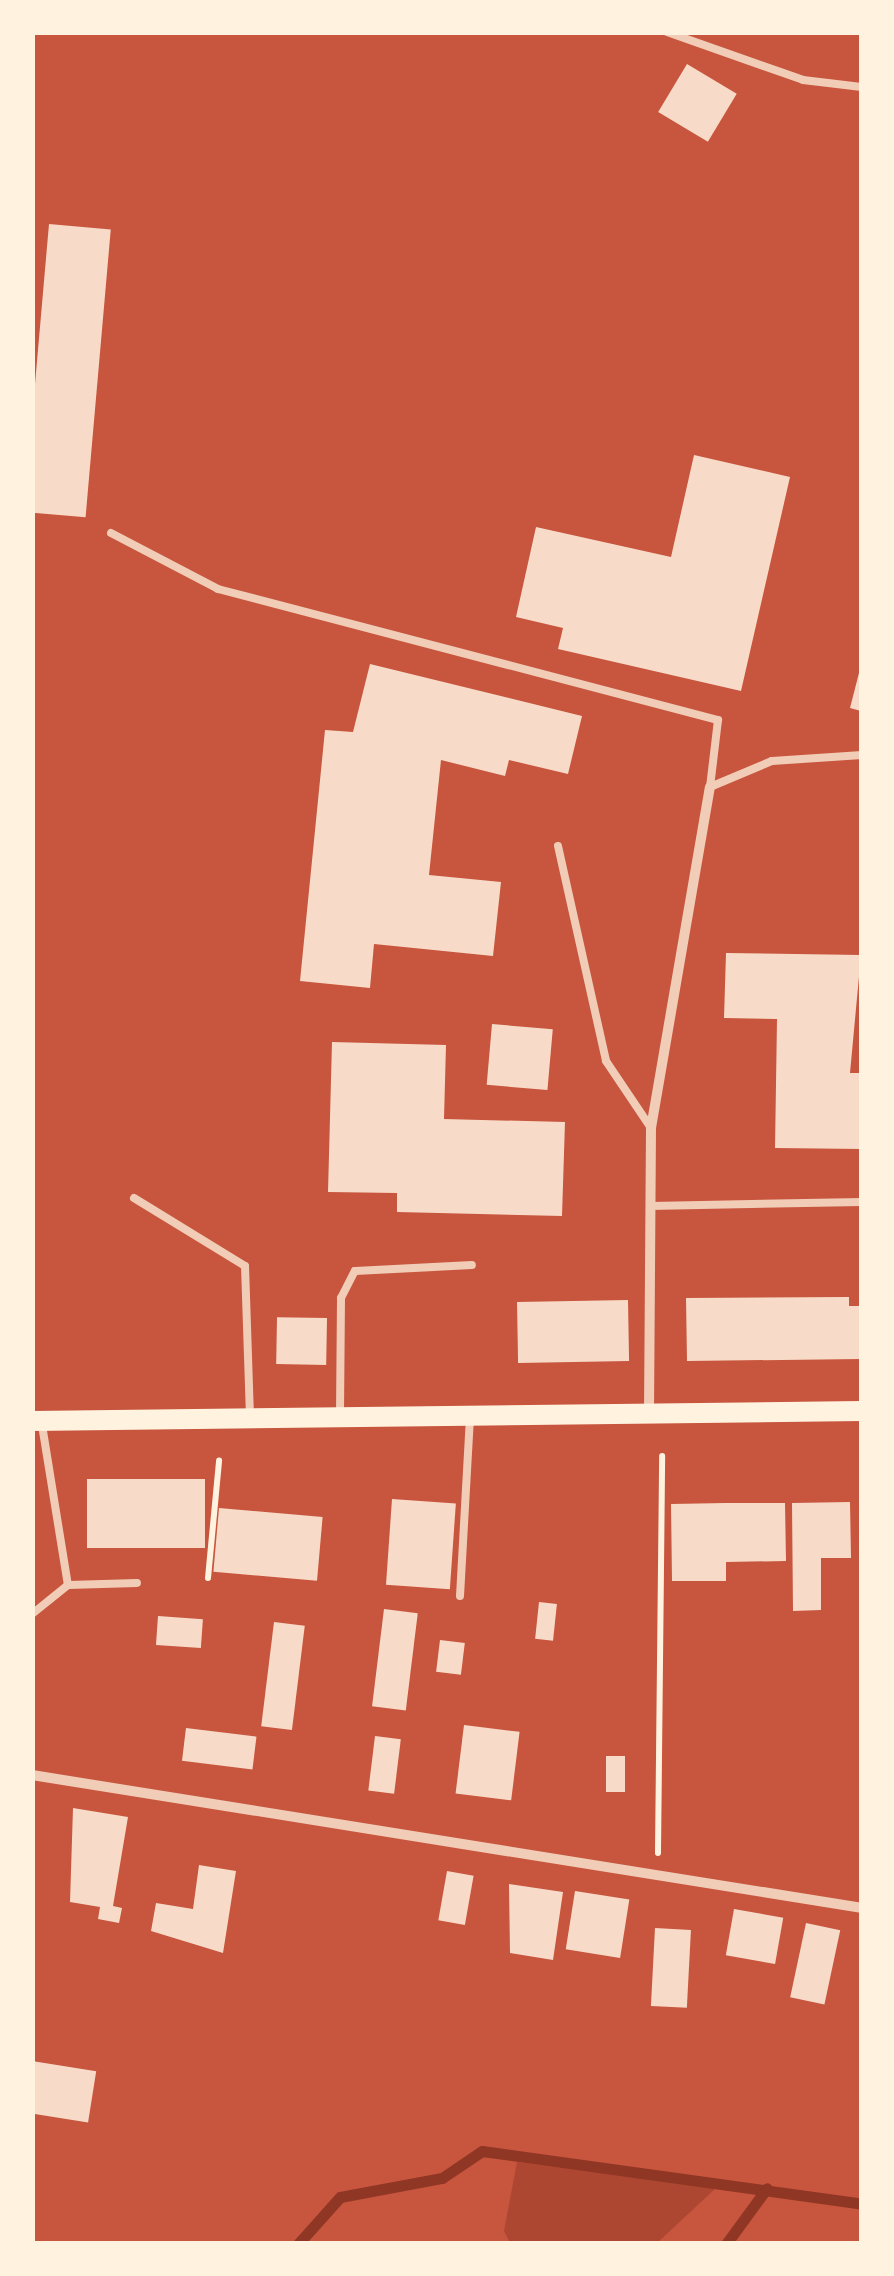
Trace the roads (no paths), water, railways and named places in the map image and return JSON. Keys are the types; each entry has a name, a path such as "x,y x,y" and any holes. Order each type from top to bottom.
{"main road":[{"path":"38,1421 862,1411"}],"street":[{"path":"649,1414 651,1128 710,787"},
{"path":"32,1775 658,1869 862,1908"}],"lane":[{"path":"668,32 803,80 862,87"},
{"path":"111,533 218,589 718,720 710,787 772,761 862,755"},
{"path":"558,846 606,1061 651,1128"},
{"path":"134,1198 245,1266 250,1418"},
{"path":"650,1206 862,1202"},
{"path":"340,1418 341,1298 355,1271 373,1263 472,1265"},
{"path":"460,1596 470,1416"},
{"path":"38,1421 68,1584"},
{"path":"32,1614 68,1584 136,1583"}],"waterway":[{"path":"298,2244 340,2197 442,2178 482,2151 862,2204"},
{"path":"726,2244 767,2188"}]}
